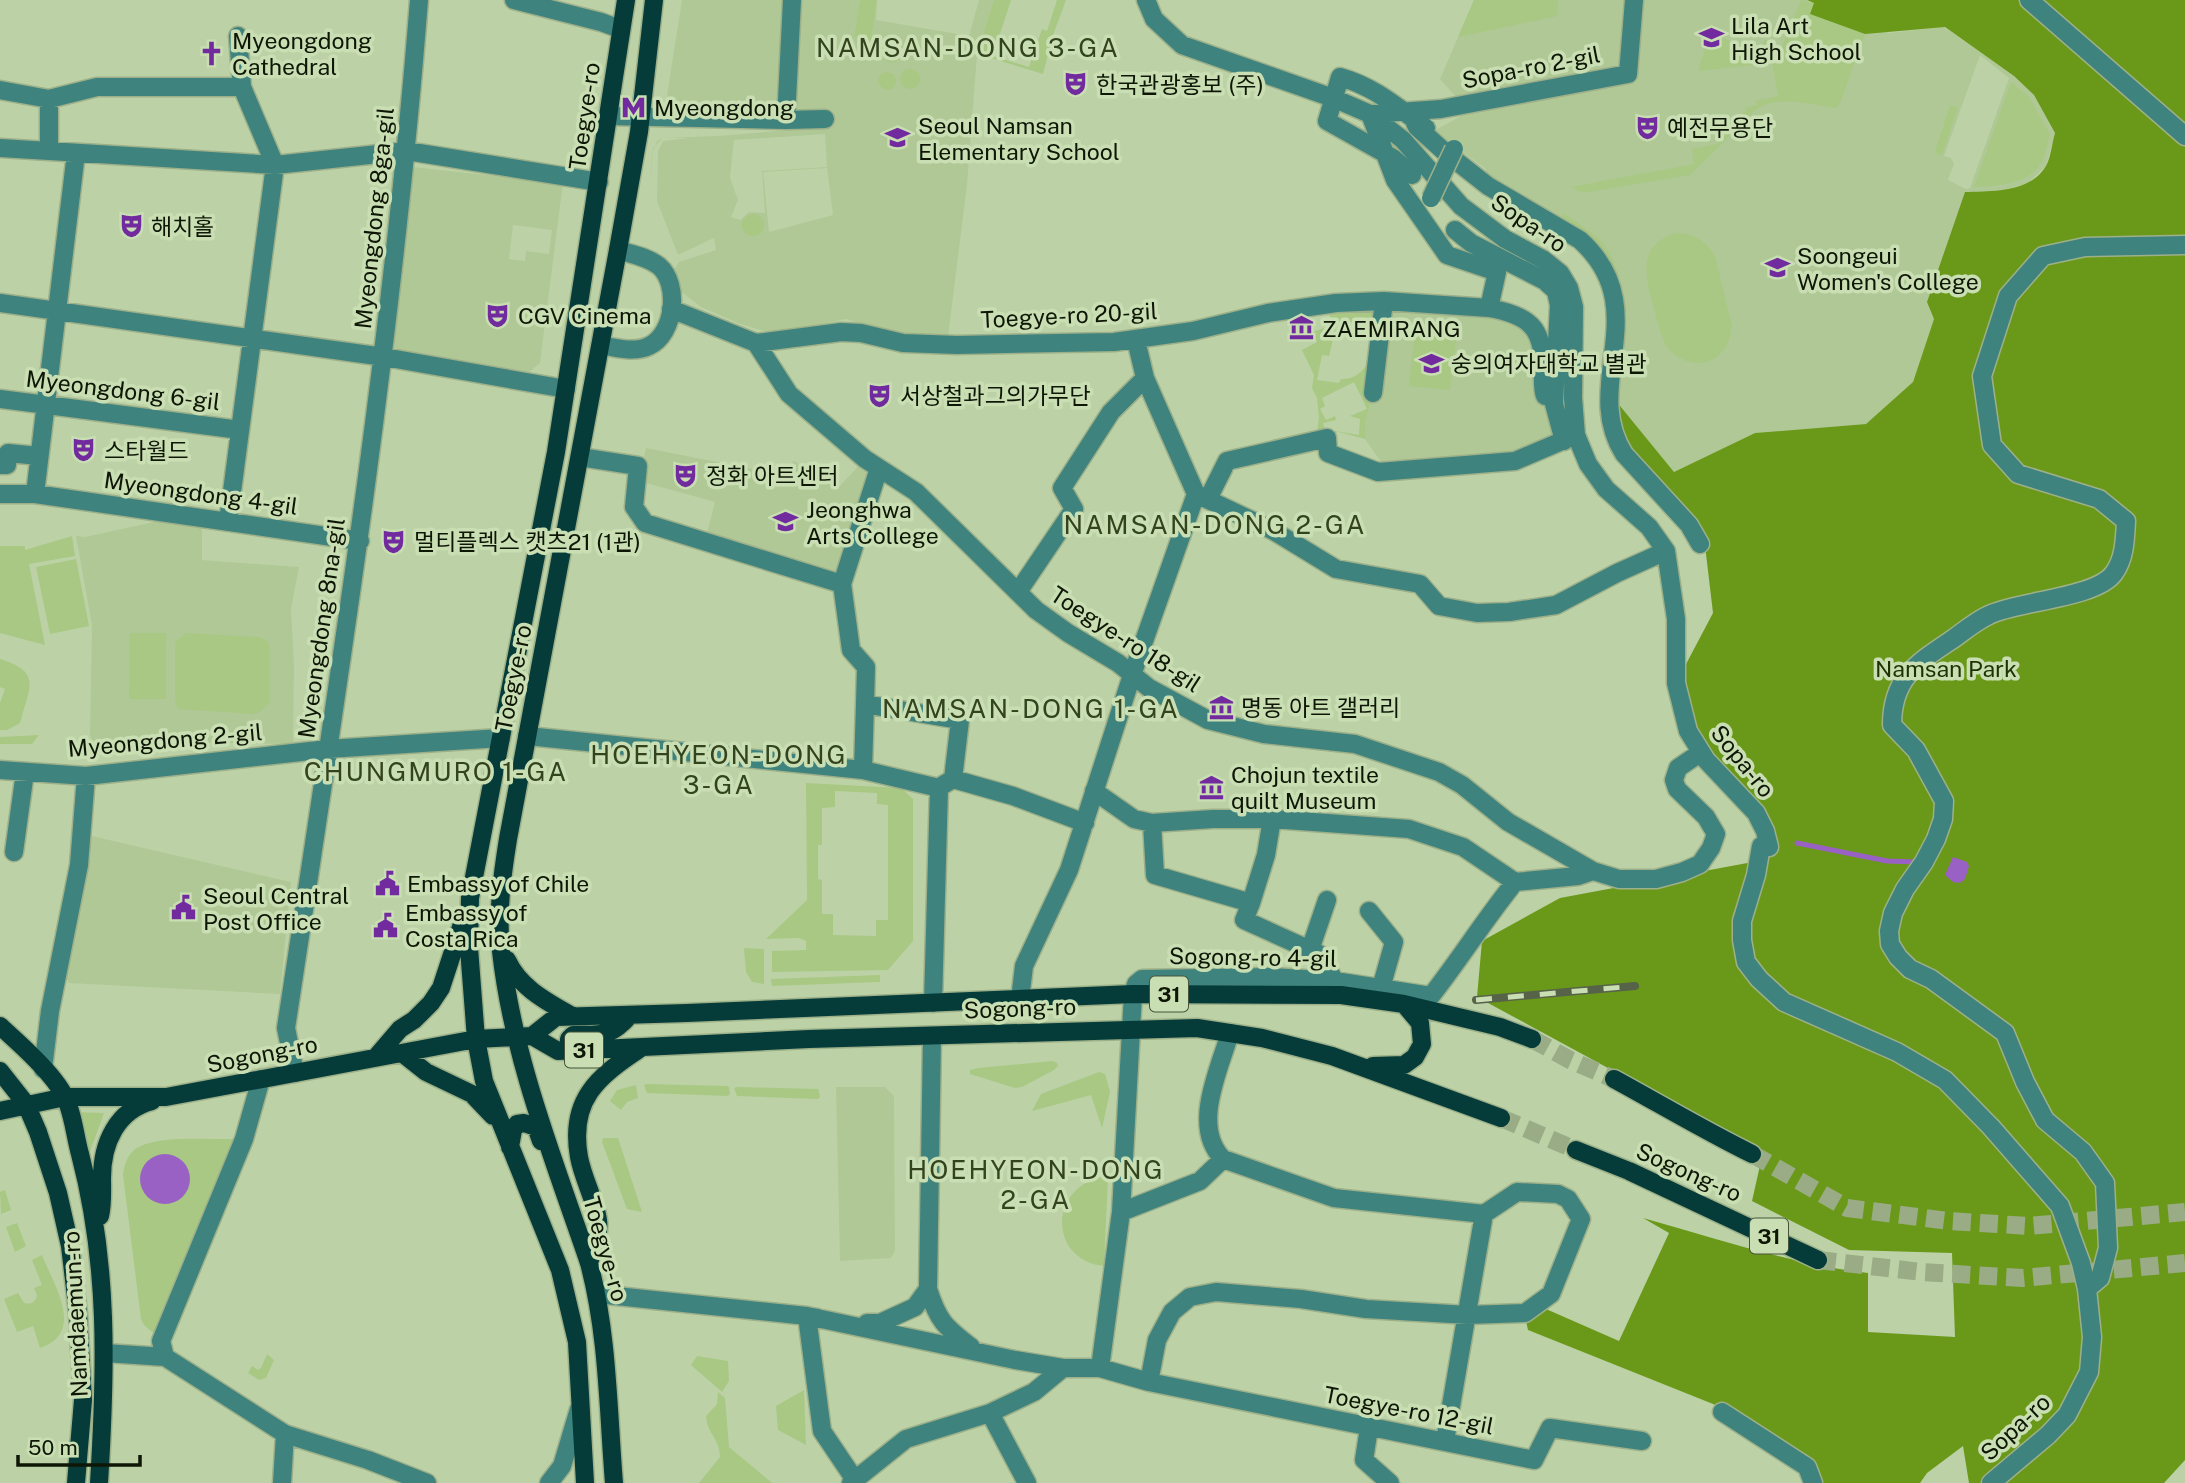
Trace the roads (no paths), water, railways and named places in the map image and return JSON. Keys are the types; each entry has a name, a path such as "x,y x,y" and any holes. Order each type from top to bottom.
{"main road":[{"name":"Toegye-ro","path":"585,1483 577,1342 561,1270 484,1080 476,1039 469,948 470,898 556,452 626,0"},
{"name":"Toegye-ro","path":"614,1483 597,1294 589,1263 523,1070 524,1036 501,950 501,889 618,250 657,2"},
{"path":"376,1057 400,1029 414,1020 431,1003 441,988 470,898"},
{"path":"501,950 512,972 527,988 572,1016"},
{"name":"Sogong-ro","path":"524,1036 555,1017 1133,994 1341,995 1404,1004 1500,1027 1532,1039"},
{"path":"1363,1066 1404,1065 1415,1057 1422,1044 1420,1023 1404,1004"},
{"path":"569,1050 569,1039 573,1035 616,1031 630,1015"},
{"name":"Namdaemun-ro","path":"0,1026 43,1069 65,1097 87,1181 97,1232 104,1301 105,1353 99,1483"},
{"name":"Sogong-ro","path":"0,1111 65,1097 166,1097 476,1039 524,1036 558,1051 809,1039 1197,1028 1262,1038 1363,1066 1501,1118"},
{"path":"589,1263 597,1237 598,1220 579,1157 578,1115 583,1100 592,1088 610,1069 641,1048"},
{"path":"402,1053 426,1072 472,1094 483,1103 508,1142"},
{"name":"Namdaemun-ro","path":"0,1071 26,1104 58,1193 72,1257 83,1375 77,1475"},
{"name":"Sogong-ro","path":"1614,1079 1752,1154"},
{"path":"97,1232 103,1205 103,1153 116,1122 139,1104 166,1097"},
{"path":"508,1142 517,1124 536,1127 552,1177 564,1190"},
{"name":"Sogong-ro","path":"1576,1150 1629,1171 1818,1260"}],"street":[{"name":"Myeongdong 8ga-gil","path":"384,357 407,151 419,0"},
{"path":"514,0 620,29"},
{"path":"786,120 792,0"},
{"name":"Sopa-ro","path":"1146,0 1154,19 1182,45 1333,98 1370,114 1402,139 1461,206 1505,239 1544,260 1560,273 1569,288 1574,307 1570,438 1606,489 1649,527 1666,551 1676,619 1676,683 1688,731 1700,753 1756,813 1765,831 1769,847 1760,846 1756,875 1742,921 1746,962 1759,979 1784,1002 1897,1052 1945,1080 1992,1127 2060,1206 2081,1263 2087,1289 2092,1337 2089,1372 2067,1415 2048,1435 1991,1483"},
{"name":"Sopa-ro 2-gil","path":"1370,114 1441,109 1628,74 1633,0"},
{"path":"2029,0 2185,136"},
{"path":"228,522 275,165 242,87 238,36"},
{"path":"1412,175 1393,158 1327,121 1340,77 1361,83 1380,93 1420,124 1417,127 1453,152 1488,187 1580,240 1593,252 1613,286 1617,323 1609,406 1617,442 1624,454 1689,525 1700,544"},
{"path":"0,90 49,99 97,87 242,87"},
{"path":"49,99 49,151"},
{"path":"1370,114 1395,180 1447,255 1497,272 1489,307"},
{"path":"609,116 825,119"},
{"path":"0,148 275,165 407,151 599,182"},
{"path":"1430,199 1453,152"},
{"path":"35,494 76,153"},
{"path":"1020,999 1024,966 1069,870 1132,675 1202,497 1227,461 1327,438 1328,453 1378,471 1515,461 1570,438 1554,404 1559,305 1556,291 1545,281 1471,243 1455,230"},
{"path":"2087,1289 2100,1278 2108,1248 2105,1184 2083,1152 2045,1120 2025,1082 2005,1033 1931,979 1910,969 1890,944 1889,931 1893,913 1936,839 1944,802 1916,750 1892,725 1892,706 1901,681 1918,663 1989,615 2092,588 2114,574 2124,549 2126,521 2099,499 2018,474 1992,445 1982,376 2008,296 2043,256 2085,247 2185,245"},
{"path":"601,345 630,349 648,347 665,329 671,309 673,292 668,277 658,266 646,259 618,250"},
{"path":"1373,393 1384,301"},
{"name":"Toegye-ro 20-gil","path":"756,343 841,332 861,333 903,343 957,345 1136,340 1193,331 1268,313 1336,303 1384,301 1489,307 1519,318 1531,325 1540,335 1544,348 1543,395 1550,401 1573,398"},
{"path":"0,303 384,357 566,389"},
{"path":"671,309 756,343"},
{"path":"1136,340 1145,378 1202,497 1272,530 1336,569 1420,584 1439,606 1477,613 1509,612 1556,605 1666,551"},
{"name":"Toegye-ro 18-gil","path":"756,343 789,394 865,459 916,492 1036,610 1118,663 1149,688 1208,720 1264,734 1355,744 1439,772 1462,785 1508,822 1592,871 1619,879 1656,879 1682,872 1700,864 1711,848 1716,834 1706,817 1677,789 1674,780 1678,768 1700,753"},
{"name":"Myeongdong 8na-gil","path":"295,1073 286,1028 360,541 384,357"},
{"path":"1018,592 1074,509 1062,488 1111,412 1145,378"},
{"name":"Myeongdong 6-gil","path":"0,399 240,430"},
{"path":"0,465 7,465 8,453 39,456"},
{"path":"580,457 638,466 634,507 645,523 842,584"},
{"path":"863,770 866,667 851,650 842,584 879,468"},
{"name":"Myeongdong 4-gil","path":"0,494 35,494 360,541"},
{"name":"Sogong-ro","path":"865,704 960,720 946,784 933,1003"},
{"path":"527,736 863,770 1013,796 1084,823"},
{"name":"Myeongdong 2-gil","path":"0,770 86,776 328,749 501,738"},
{"path":"14,852 25,772"},
{"path":"43,1069 50,1011 79,865 86,776"},
{"path":"1094,791 1134,819 1152,823 1272,819 1409,828 1463,847 1515,882 1577,876 1592,871"},
{"path":"1272,819 1266,855 1244,920 1319,954 1335,981"},
{"path":"1152,823 1155,876 1251,903"},
{"name":"Sogong-ro 4-gil","path":"1133,994 1136,984 1142,979 1272,977 1335,981 1431,996 1515,882"},
{"path":"1310,950 1326,900"},
{"path":"1368,911 1394,942 1381,988"},
{"path":"1100,1368 1121,1212 1133,994"},
{"path":"1149,1382 1157,1340 1172,1312 1189,1297 1216,1292 1301,1299 1366,1309 1468,1315 1525,1313 1551,1294 1581,1219 1568,1199 1558,1194 1517,1192 1484,1214 1334,1199 1223,1158 1213,1149 1206,1124 1208,1107 1230,1033"},
{"path":"932,1036 928,1289 935,1314 950,1331 977,1351"},
{"path":"165,1357 161,1341 244,1139 261,1079"},
{"path":"1121,1212 1200,1181 1223,1158"},
{"path":"1445,1441 1484,1214"},
{"name":"Toegye-ro 12-gil","path":"597,1294 846,1322 880,1323 915,1307 928,1289"},
{"path":"807,1316 822,1431 853,1481 906,1439 990,1413 1034,1392 1063,1368"},
{"name":"Toegye-ro 12-gil","path":"807,1316 1063,1368 1100,1368 1149,1382 1534,1460 1550,1427 1642,1441"},
{"path":"105,1353 165,1357 285,1434 368,1460 427,1483"},
{"path":"549,1483 562,1466 581,1402"},
{"path":"1722,1412 1808,1467 1813,1483"},
{"path":"990,1413 1027,1483"},
{"path":"1368,1428 1364,1460 1390,1483"},
{"path":"282,1483 285,1434"}],"waterway":[{"path":"1797,843 1887,861 1918,862"}],"tunnel":[{"path":"1532,1039 1570,1060 1614,1079"},
{"path":"1501,1118 1576,1150"},
{"path":"1752,1154 1847,1208 1949,1221 2029,1226 2185,1212"},
{"path":"1818,1260 1922,1272 2023,1278 2185,1263"}],"railway":[{"path":"1476,1000 1635,986"}],"place":[{"name":"Lila Art High School","path":"1711,38"},
{"name":"Myeongdong Cathedral","path":"212,53"},
{"name":"한국관광홍보 (주)","path":"1076,84"},
{"name":"Myeongdong","path":"634,107"},
{"name":"예전무용단","path":"1647,127"},
{"name":"Seoul Namsan Elementary School","path":"898,138"},
{"name":"해치홀","path":"131,226"},
{"name":"Soongeui Women's College","path":"1777,268"},
{"name":"CGV Cinema","path":"498,315"},
{"name":"ZAEMIRANG","path":"1302,328"},
{"name":"숭의여자대학교 별관","path":"1431,363"},
{"name":"서상철과그의가무단","path":"880,395"},
{"name":"스타월드","path":"84,450"},
{"name":"정화 아트센터","path":"686,475"},
{"name":"Jeonghwa Arts College","path":"786,522"},
{"name":"멀티플렉스 캣츠21 (1관)","path":"394,541"},
{"name":"명동 아트 갤러리","path":"1221,707"},
{"name":"Chojun textile quilt Museum","path":"1211,787"},
{"name":"Embassy of Chile","path":"387,883"},
{"name":"Seoul Central Post Office","path":"183,908"},
{"name":"Embassy of Costa Rica","path":"385,925"}],"district":[{"name":"NAMSAN-DONG 3-GA","path":"968,47"},
{"name":"NAMSAN-DONG 2-GA","path":"1215,524"},
{"name":"NAMSAN-DONG 1-GA","path":"1031,708"},
{"name":"HOEHYEON-DONG 3-GA","path":"719,769"},
{"name":"CHUNGMURO 1-GA","path":"436,771"},
{"name":"HOEHYEON-DONG 2-GA","path":"1036,1184"}],"park label":[{"name":"Namsan Park","path":"1946,668"}]}
